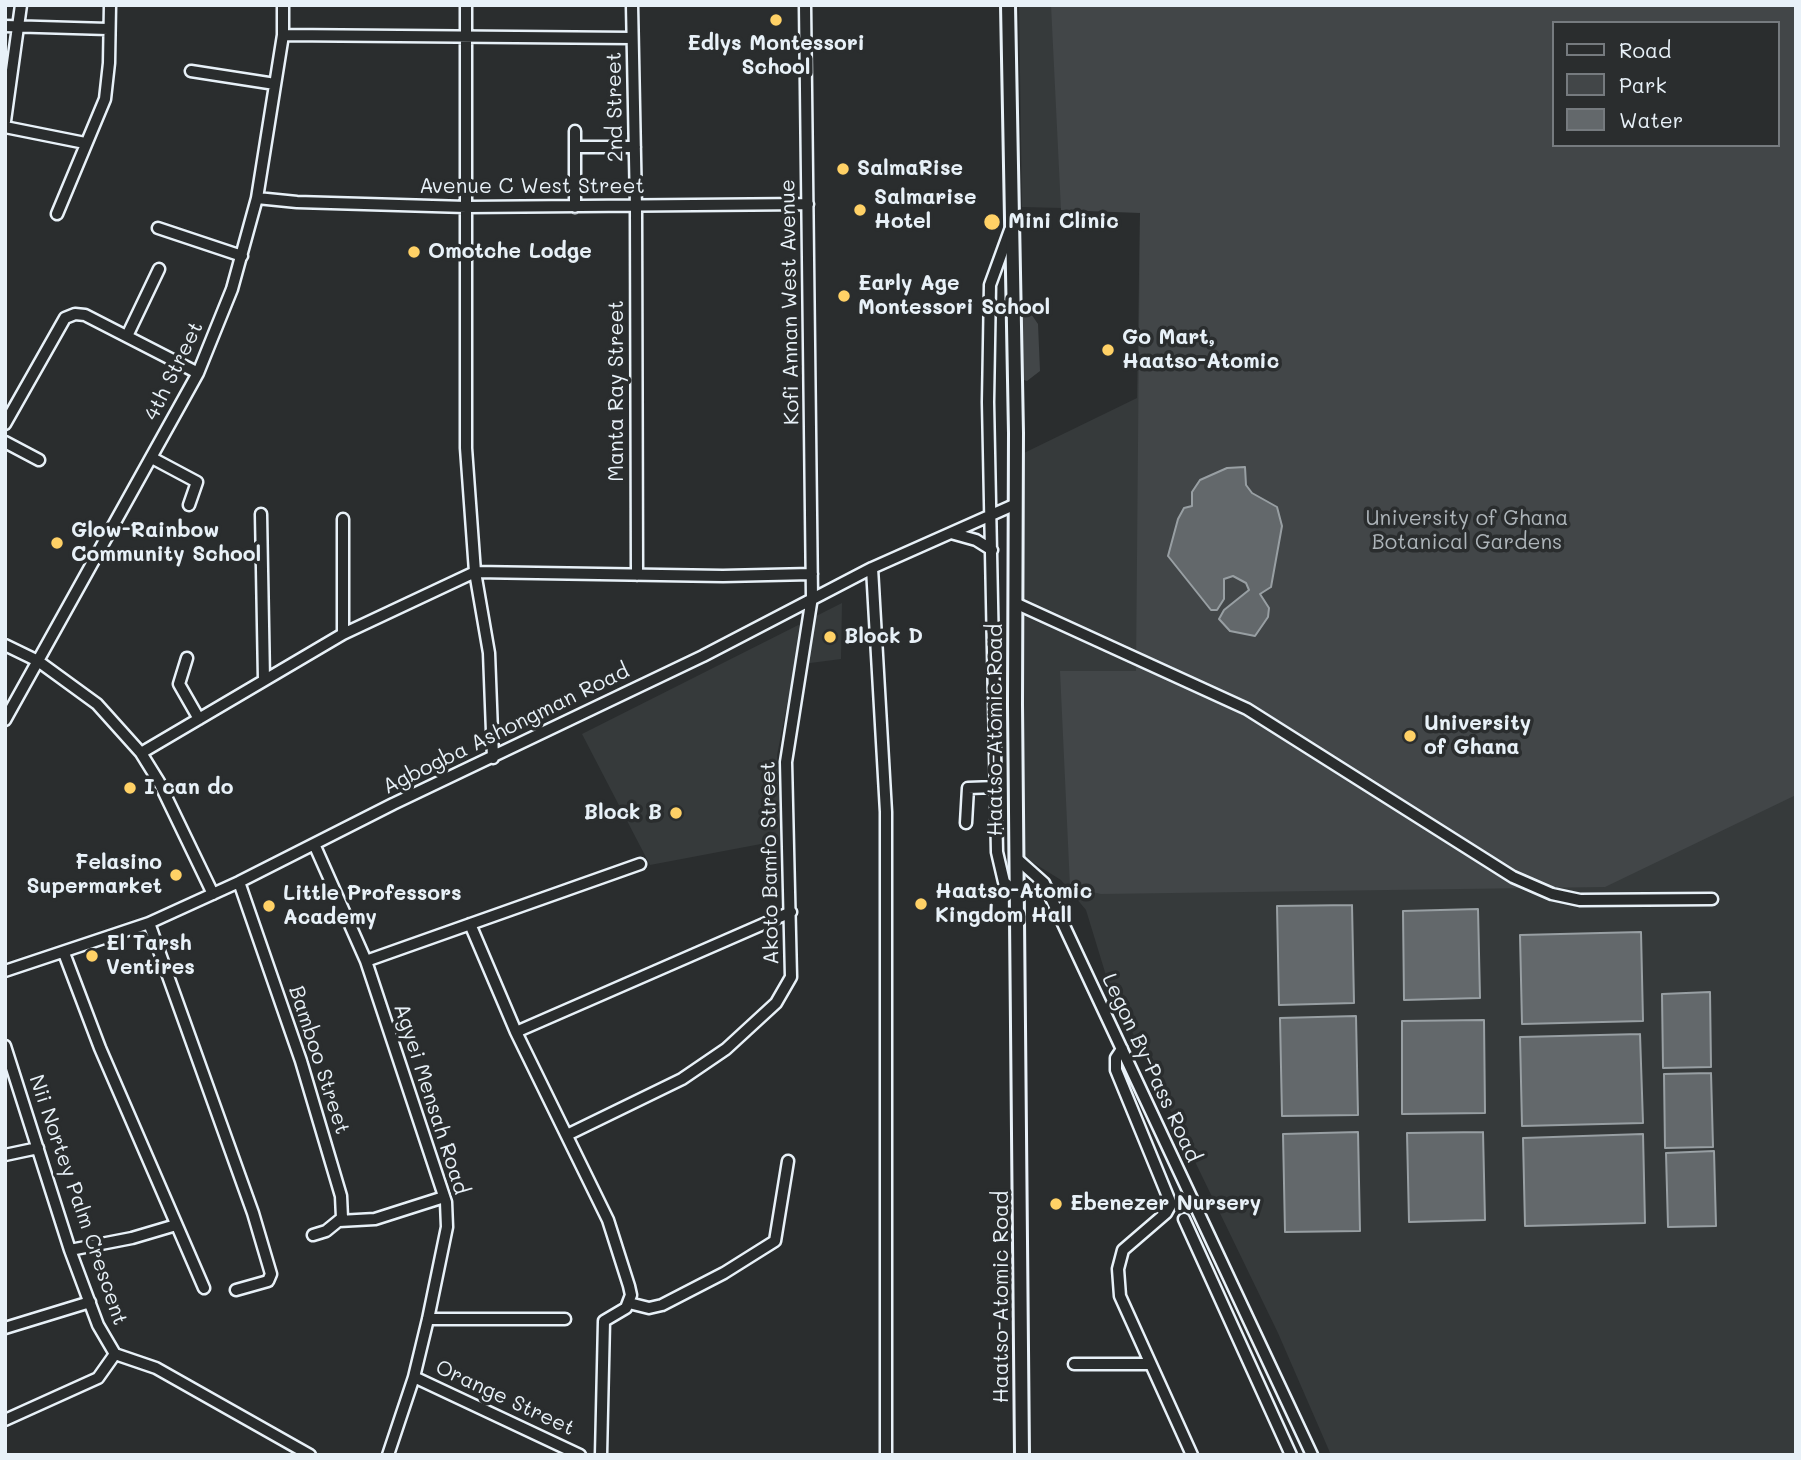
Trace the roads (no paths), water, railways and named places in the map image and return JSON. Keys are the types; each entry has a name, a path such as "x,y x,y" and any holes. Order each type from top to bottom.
{"main road":[{"name":"Haatso-Atomic Road","path":"1008,5 1016,504 1016,858 1022,1455"}],"street":[{"path":"5,121 21,5"},
{"path":"57,214 105,99 110,5"},
{"name":"4th Street","path":"5,720 198,373 242,256 257,198 283,35 283,5"},
{"path":"466,5 466,448 475,572 489,653 493,758"},
{"name":"2nd Street","path":"632,5 636,208"},
{"name":"Kofi Annan West Avenue","path":"805,5 812,597"},
{"path":"5,26 108,29"},
{"path":"283,35 632,38"},
{"path":"191,71 275,84"},
{"path":"5,127 85,143"},
{"path":"575,131 575,207"},
{"path":"575,147 635,147"},
{"name":"Avenue C West Street","path":"257,198 297,202 466,207 636,208 808,204"},
{"name":"Manta Ray Street","path":"636,208 637,575"},
{"path":"158,228 242,256"},
{"path":"1010,230 995,267 987,306 998,866 1004,882 1017,894"},
{"path":"127,336 159,269"},
{"path":"5,424 65,318 85,314 198,373"},
{"path":"5,442 39,460"},
{"path":"152,458 197,482 189,505"},
{"name":"Agbogba Ashongman Road","path":"5,971 149,923 239,882 703,656 812,597 1016,504"},
{"path":"261,513 264,681"},
{"path":"342,634 343,519"},
{"path":"950,533 976,540 992,550"},
{"path":"872,568 886,812 886,1455"},
{"path":"142,753 342,634 475,572 637,575 812,573"},
{"name":"Akoto Bamfo Street","path":"567,1135 682,1079 726,1049 776,1003 792,977 786,762 812,597"},
{"path":"1015,603 1247,709 1513,877 1552,894 1580,900 1712,899"},
{"path":"5,645 37,661 97,704 142,753 159,782 213,894"},
{"path":"187,658 179,684 199,719"},
{"path":"966,823 968,788 996,787"},
{"name":"Agyei Mensah Road","path":"314,844 366,961 444,1197 447,1227 428,1319 414,1377 388,1455"},
{"name":"Legon By-Pass Road","path":"1016,858 1044,883 1311,1455"},
{"path":"366,961 640,864"},
{"name":"Bamboo Street","path":"239,882 301,1061 341,1196 342,1218 339,1221"},
{"path":"516,1032 791,912"},
{"path":"149,923 253,1213 271,1274 268,1282 236,1290"},
{"path":"470,924 516,1032 608,1220 629,1286 629,1303"},
{"path":"64,953 204,1288"},
{"name":"Nii Nortey Palm Crescent","path":"5,1046 70,1250 104,1337 115,1354 156,1368 310,1455"},
{"path":"1122,1049 1116,1058 1116,1070 1170,1197 1166,1213 1123,1250 1118,1269 1120,1296 1192,1455"},
{"path":"5,1155 38,1148"},
{"path":"601,1455 604,1321 629,1303 649,1308 662,1305 723,1273 775,1241 788,1161"},
{"path":"313,1235 339,1221 375,1219 444,1197"},
{"path":"1184,1219 1290,1455"},
{"path":"70,1250 132,1238 176,1225"},
{"path":"5,1328 90,1302"},
{"path":"428,1319 565,1319"},
{"path":"5,1420 98,1378 115,1354"},
{"path":"1074,1364 1150,1363"},
{"name":"Orange Street","path":"414,1377 580,1455"}],"water":[{"path":"1245,467 1246,485 1252,493 1277,507 1282,526 1271,587 1260,594 1269,608 1268,617 1255,636 1230,631 1219,619 1224,610 1249,590 1246,583 1233,576 1224,579 1224,599 1217,610 1211,610 1168,556 1178,519 1184,508 1192,506 1192,492 1200,480 1227,468"},
{"path":"1352,905 1354,1003 1279,1005 1277,906"},
{"path":"1478,909 1480,998 1404,1000 1403,911"},
{"path":"1641,932 1643,1021 1522,1024 1520,935"},
{"path":"1710,992 1711,1067 1663,1068 1662,994"},
{"path":"1356,1016 1358,1115 1282,1116 1280,1018"},
{"path":"1484,1020 1485,1113 1402,1114 1402,1021"},
{"path":"1640,1034 1643,1123 1522,1126 1520,1037"},
{"path":"1711,1073 1713,1147 1665,1148 1664,1074"},
{"path":"1358,1132 1360,1231 1285,1232 1283,1134"},
{"path":"1483,1132 1485,1220 1409,1222 1407,1133"},
{"path":"1643,1134 1645,1223 1525,1226 1523,1138"},
{"path":"1714,1151 1716,1226 1668,1227 1666,1153"}],"place":[{"name":"Edlys Montessori School","path":"776,20"},
{"name":"SalmaRise","path":"843,169"},
{"name":"Salmarise Hotel","path":"860,210"},
{"name":"Mini Clinic","path":"992,222"},
{"name":"Omotche Lodge","path":"414,252"},
{"name":"Early Age Montessori School","path":"844,296"},
{"name":"Go Mart, Haatso-Atomic","path":"1108,350"},
{"name":"Glow-Rainbow Community School","path":"57,543"},
{"name":"Block D","path":"830,637"},
{"name":"University of Ghana","path":"1410,736"},
{"name":"I can do","path":"130,788"},
{"name":"Block B","path":"676,813"},
{"name":"Felasino Supermarket","path":"176,875"},
{"name":"Haatso-Atomic Kingdom Hall","path":"921,904"},
{"name":"Little Professors Academy","path":"269,906"},
{"name":"El Tarsh Ventires","path":"92,956"},
{"name":"Ebenezer Nursery","path":"1056,1204"}],"park label":[{"name":"University of Ghana Botanical Gardens","path":"1467,531"}]}
